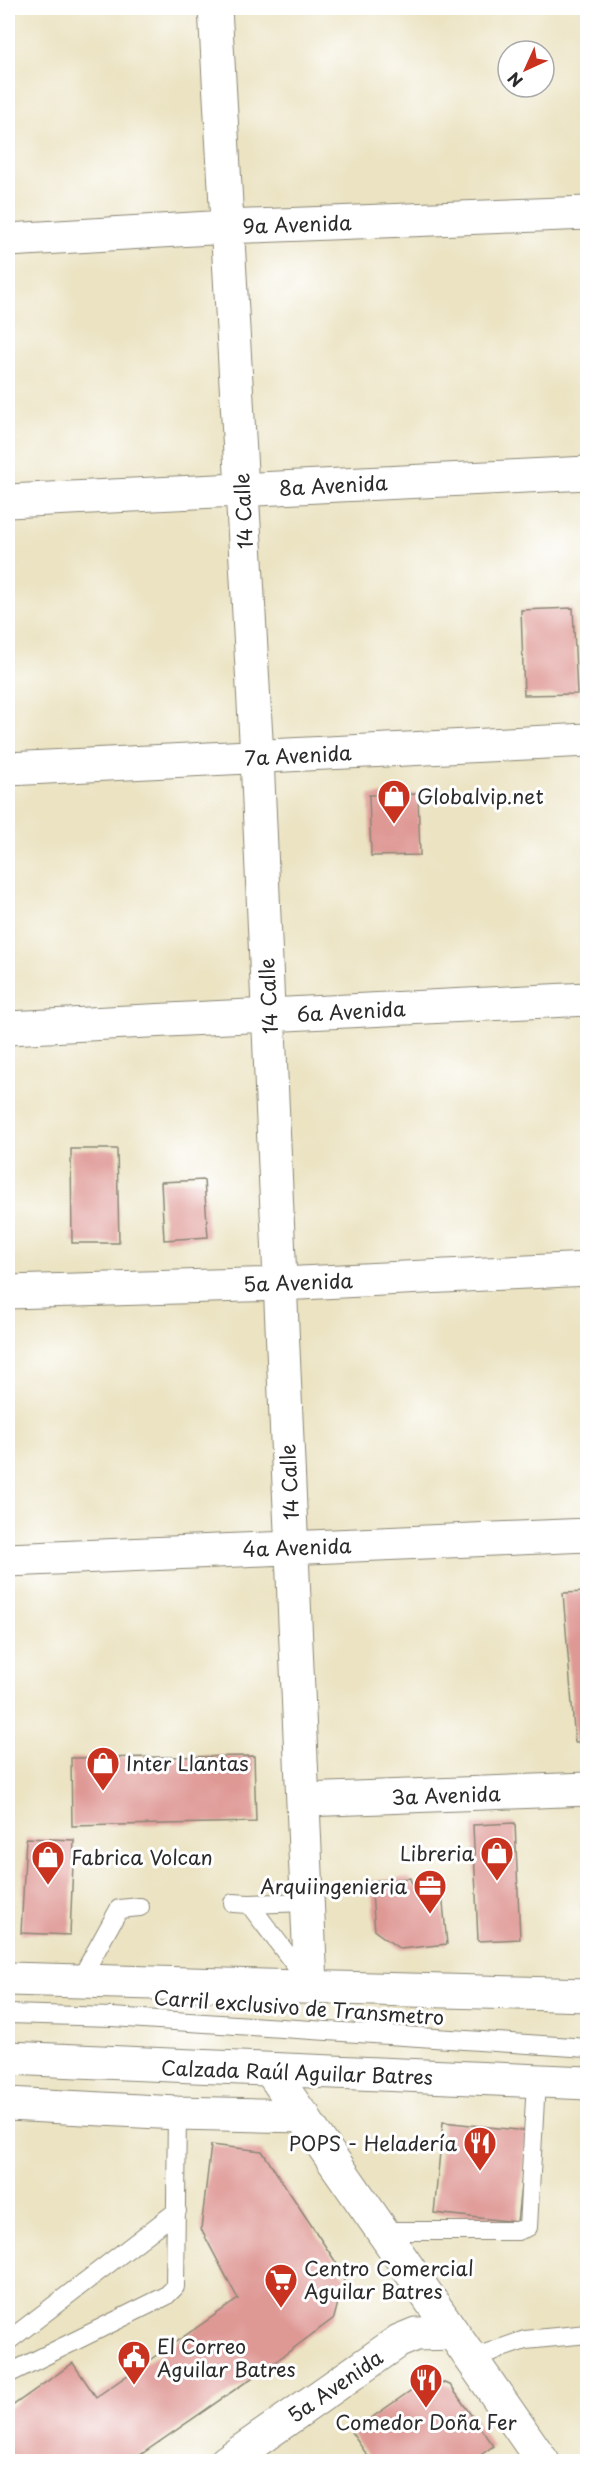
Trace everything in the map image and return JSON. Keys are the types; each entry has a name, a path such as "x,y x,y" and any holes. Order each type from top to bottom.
{"main road":[{"name":"14 Calle","path":"215,8 257,757 304,1800 310,1986"},
{"name":"9a Avenida","path":"8,240 228,227 588,213"},
{"name":"8a Avenida","path":"8,501 588,473"},
{"name":"7a Avenida","path":"8,769 588,740"},
{"name":"6a Avenida","path":"8,1028 588,999"},
{"name":"5a Avenida","path":"8,1292 280,1284 588,1269"},
{"name":"4a Avenida","path":"8,1560 588,1535"},
{"name":"3a Avenida","path":"304,1800 588,1789"},
{"path":"8,1979 588,1995"},
{"name":"Calzada Raúl Aguilar Batres","path":"8,2058 588,2083"},
{"path":"271,2071 543,2462"},
{"path":"8,2104 177,2113 304,2116"},
{"name":"5a Avenida","path":"226,2462 399,2341 416,2334 461,2346"}],"lane":[{"path":"307,1902 241,1903 310,1986"},
{"path":"80,1980 119,1909 140,1907"},
{"name":"Carril exclusivo de Transmetro","path":"8,2014 112,2017 588,2048"},
{"path":"381,2231 517,2231 528,2227 536,2081"},
{"path":"8,2374 166,2296 175,2287 177,2272 177,2113"},
{"path":"8,2341 177,2211"},
{"path":"461,2346 588,2334"}],"building":[{"path":"573,608 577,694 524,695 521,610"},
{"name":"Globalvip.net","path":"418,794 420,855 371,856 369,795"},
{"path":"71,1149 117,1149 119,1243 72,1243"},
{"path":"204,1180 208,1237 164,1240 161,1182"},
{"path":"588,1592 588,1742 575,1742 563,1593"},
{"path":"254,1756 256,1822 72,1826 71,1758"},
{"name":"Libreria","path":"515,1823 520,1939 478,1941 473,1825"},
{"name":"Fabrica Volcan","path":"26,1838 74,1840 70,1935 21,1933"},
{"path":"584,1872 588,1873 588,1947 581,1947"},
{"path":"410,1878 412,1886 441,1883 447,1944 400,1949 375,1931 371,1881"},
{"name":"POPS - Heladería","path":"443,2122 527,2131 517,2222 434,2213"},
{"name":"Centro Comercial Aguilar Batres","path":"211,2145 262,2151 345,2276 334,2318 275,2362 130,2462 8,2462 8,2409 73,2363 96,2397 238,2299 201,2229"},
{"name":"Comedor Doña Fer","path":"429,2378 450,2385 493,2446 471,2462 372,2462 351,2432"}],"place":[{"name":"Globalvip.net","path":"394,825"},
{"name":"Inter Llantas","path":"103,1792"},
{"name":"Libreria","path":"497,1882"},
{"name":"Fabrica Volcan","path":"48,1886"},
{"name":"Arquiingenieria","path":"430,1915"},
{"name":"POPS - Heladería","path":"480,2172"},
{"name":"Centro Comercial Aguilar Batres","path":"281,2309"},
{"name":"El Correo Aguilar Batres","path":"134,2386"},
{"name":"Comedor Doña Fer","path":"426,2409"}]}
